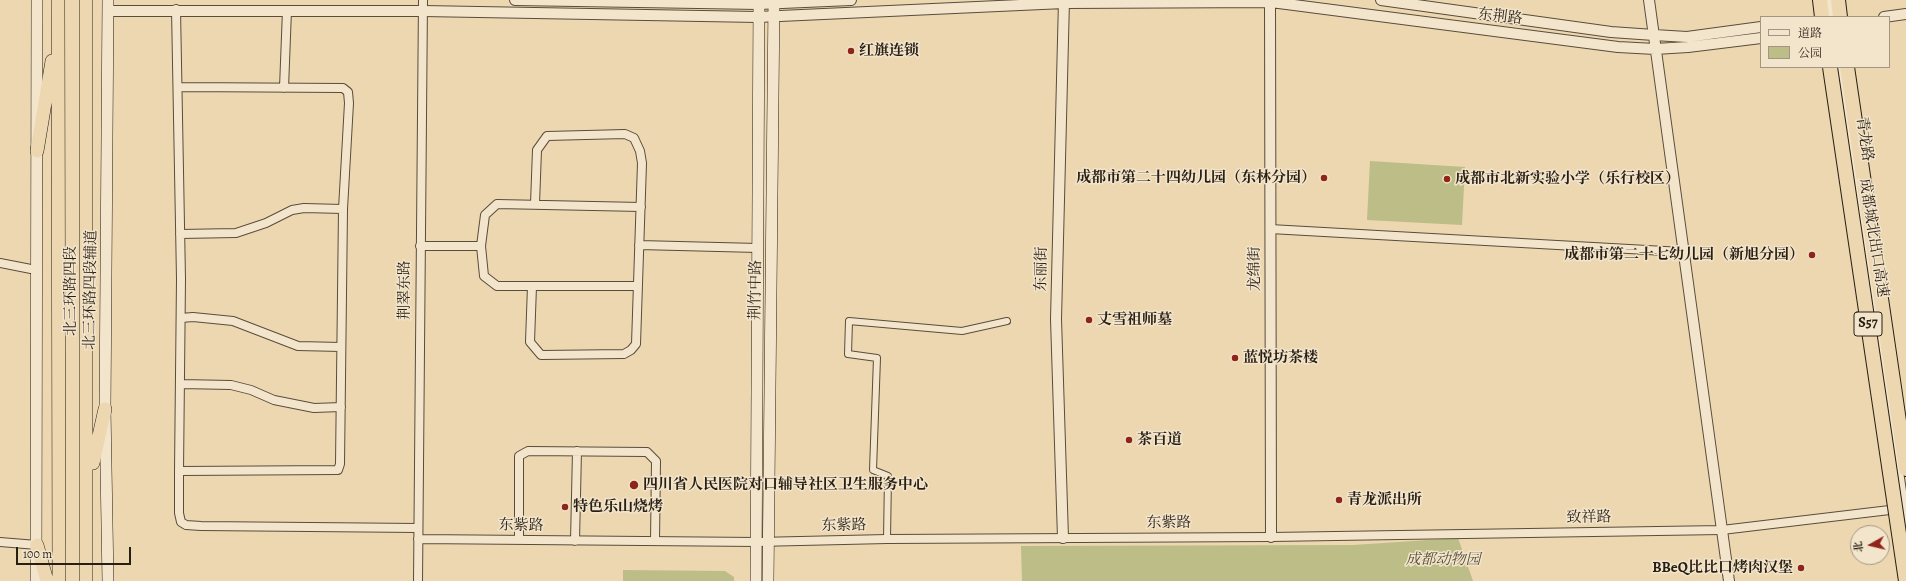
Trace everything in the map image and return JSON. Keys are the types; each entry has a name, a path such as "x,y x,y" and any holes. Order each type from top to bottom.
{"highway":[{"name":"北三环路四段","path":"58,0 59,581"},
{"name":"北三环路四段","path":"86,0 86,581"},
{"path":"1820,0 1822,16"},
{"path":"1838,0 1840,16"},
{"path":"36,151 58,28"},
{"name":"成都城北出口高速","path":"1830,68 1906,581"},
{"name":"成都城北出口高速","path":"1847,68 1906,469"},
{"path":"87,488 104,409"},
{"path":"38,545 47,581"}],"main road":[{"path":"36,581 38,545 36,270 37,0"},
{"name":"荆竹中路","path":"756,581 762,541 774,1"},
{"name":"荆竹中路","path":"759,2 758,248 762,541 768,581"},
{"name":"北三环路四段辅道","path":"108,5 104,409 108,581"}],"street":[{"name":"荆翠东路","path":"418,581 423,0"},
{"path":"515,0 759,2 851,0"},
{"name":"东荆路","path":"1381,0 1612,32 1687,37 1760,27"},
{"path":"1649,0 1729,581"},
{"path":"1828,0 1831,16"},
{"name":"东荆路","path":"108,5 176,9 423,11 758,17 1064,2 1271,1 1610,46 1655,49 1688,47 1760,38"},
{"name":"龙绵街","path":"1271,1 1271,537"},
{"name":"东丽街","path":"1063,538 1056,319 1064,2"},
{"path":"176,9 181,318 179,471 179,513 181,522 186,525 418,528"},
{"path":"284,88 287,10"},
{"path":"1890,16 1906,14"},
{"name":"青龙路","path":"1838,68 1905,508 1906,525"},
{"path":"178,87 343,88 348,92 343,209 340,464 338,470 179,471"},
{"path":"532,286 530,342 541,355 624,354 631,350 636,344 642,163 640,151 634,138 625,134 547,136 537,150 535,204"},
{"path":"637,286 497,286 484,276 481,246 485,215 496,204 640,206"},
{"path":"180,234 236,233 266,223 292,210 304,208 343,209"},
{"path":"1270,229 1683,252"},
{"path":"639,245 758,248"},
{"path":"420,246 481,246"},
{"path":"0,263 36,270"},
{"path":"181,318 193,317 233,321 298,346 341,347"},
{"path":"887,539 888,476 873,470 877,358 848,354 849,321 962,331 1007,321"},
{"path":"181,384 231,385 251,390 274,400 314,408 341,407"},
{"path":"519,540 519,456 528,451 647,452 656,462 655,542"},
{"path":"575,542 577,451"},
{"name":"致祥路","path":"1271,537 1722,530 1905,508"},
{"name":"东紫路","path":"418,539 655,542 1271,537"},
{"path":"0,539 4,542 38,545"}],"green space":[{"path":"1370,161 1465,167 1462,225 1367,220"},
{"name":"成都动物园","path":"1458,538 1473,581 1022,581 1021,546 1353,545"},
{"path":"623,570 725,571 734,577 734,581 623,581"}],"place":[{"name":"红旗连锁","path":"851,51"},
{"name":"成都市第二十四幼儿园（东林分园）","path":"1324,178"},
{"name":"成都市北新实验小学（乐行校区）","path":"1447,179"},
{"name":"成都市第二十七幼儿园（新旭分园）","path":"1812,255"},
{"name":"丈雪祖师墓","path":"1089,320"},
{"name":"蓝悦坊茶楼","path":"1235,358"},
{"name":"茶百道","path":"1129,440"},
{"name":"四川省人民医院对口辅导社区卫生服务中心","path":"634,485"},
{"name":"青龙派出所","path":"1339,500"},
{"name":"特色乐山烧烤","path":"565,507"},
{"name":"BBeQ比比口烤肉汉堡","path":"1801,568"}]}
